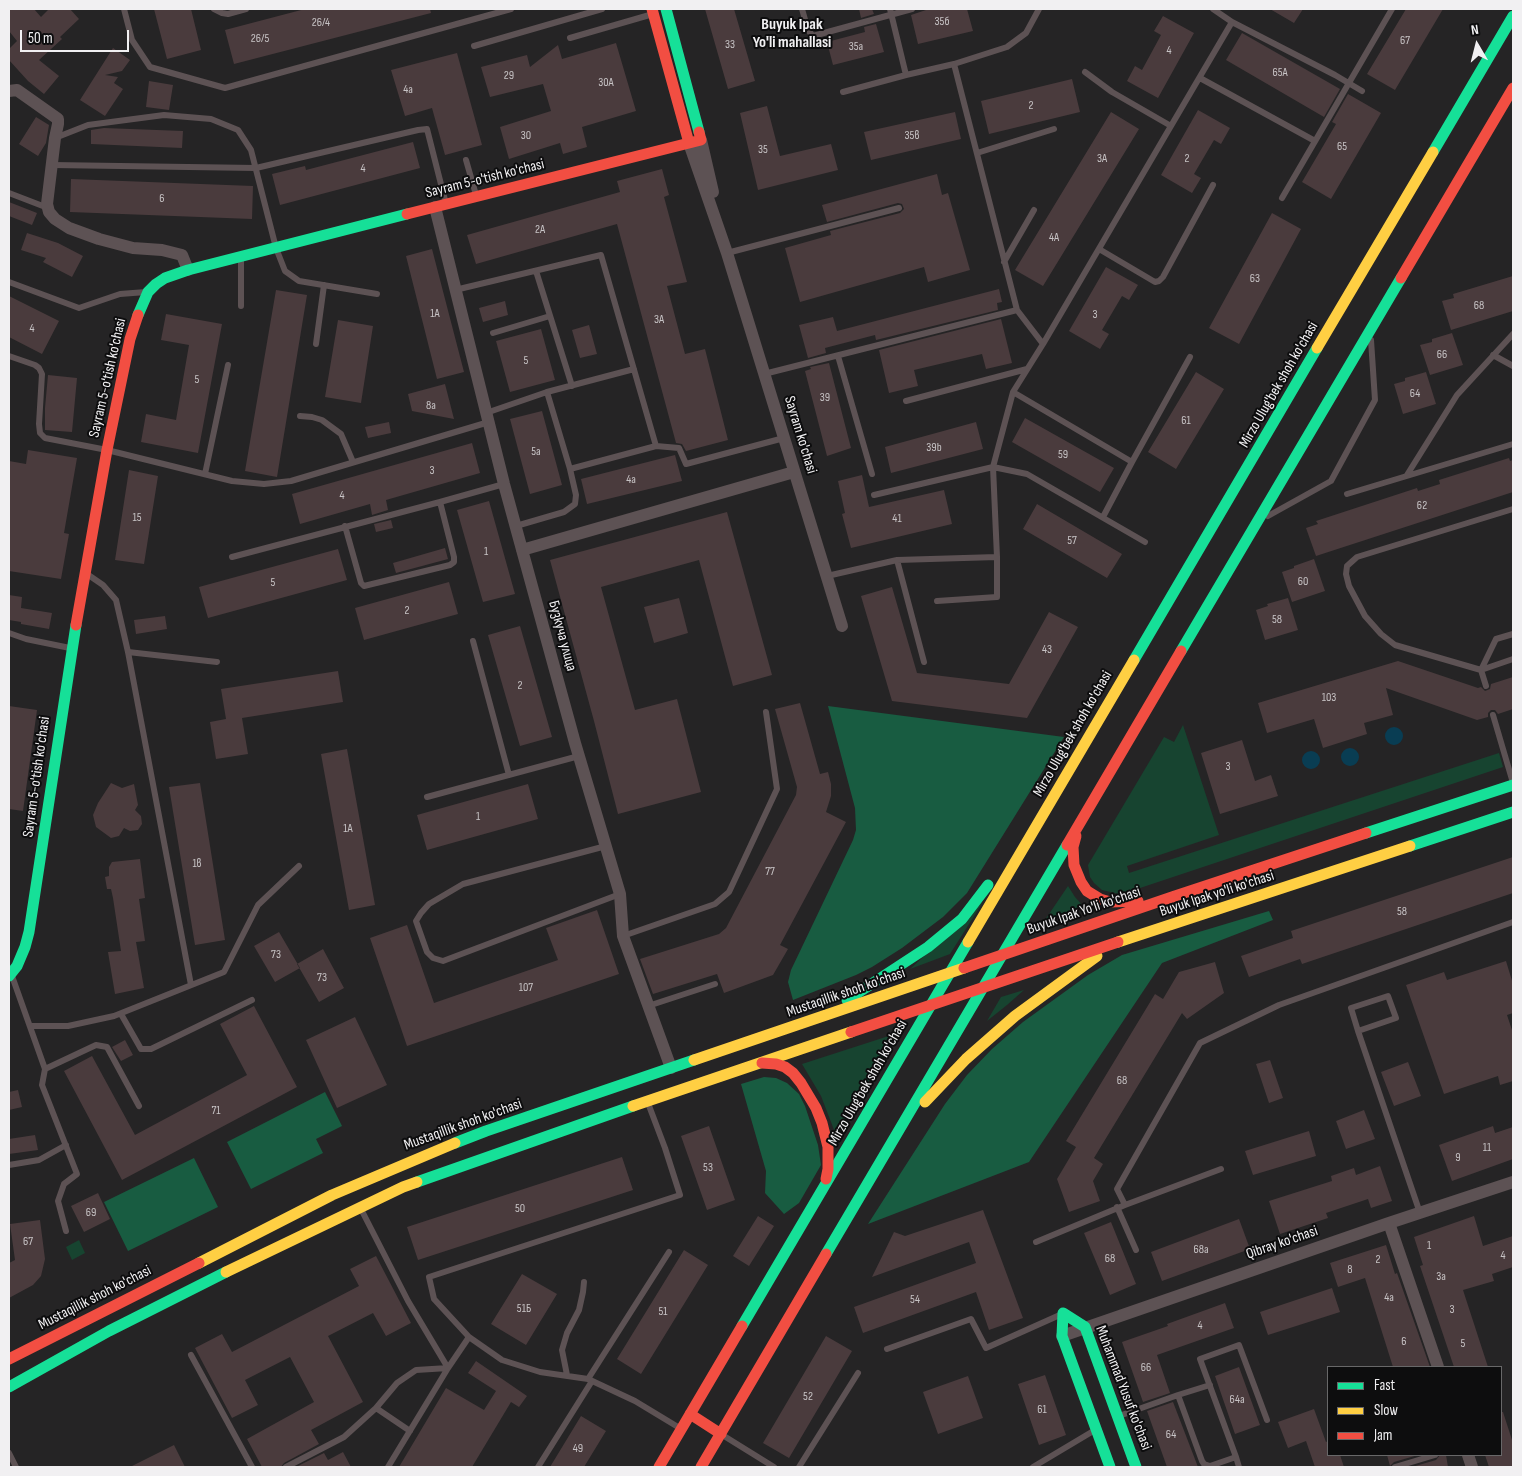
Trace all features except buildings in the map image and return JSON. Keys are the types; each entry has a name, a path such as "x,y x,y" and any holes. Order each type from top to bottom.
{"main road":[{"name":"Sayram ko'chasi","path":"666,9 695,142"},
{"path":"1509,9 1513,12"},
{"name":"Sayram ko'chasi","path":"653,11 695,142"},
{"name":"Mirzo Ulug'bek shoh ko'chasi","path":"659,1467 1513,16"},
{"path":"701,1467 1513,88"},
{"name":"Sayram 5-o'tish ko'chasi","path":"10,975 21,957 30,932 72,648 107,450 130,339 137,316 148,292 165,278 188,270 695,142"},
{"path":"1008,852 1057,770 1135,659"},
{"name":"Buyuk Ipak yo'li ko'chasi","path":"1175,896 1513,784"},
{"path":"1462,802 1456,807 1452,817 1458,827 1464,828"},
{"name":"Buyuk Ipak yo'li ko'chasi","path":"931,1005 1513,812"},
{"path":"1079,825 1073,847 1074,865 1081,882 1088,891 1105,901 1116,903 1175,896"},
{"path":"819,1018 928,947 968,912 993,877"},
{"name":"Buyuk Ipak Yo'li ko'chasi","path":"1003,955 1175,896"},
{"path":"902,1126 966,1059 1015,1016 1118,942"},
{"path":"950,973 1003,955"},
{"name":"Mustaqillik shoh ko'chasi","path":"9,1359 356,1183 464,1139 950,973"},
{"path":"9,1388 108,1331 247,1261 403,1187 931,1005"},
{"path":"758,1064 768,1063 785,1067 801,1083 816,1108 828,1148 828,1169 824,1186"},
{"path":"1063,1314 1062,1336 1110,1467"},
{"name":"Muhammad Yusuf ko'chasi","path":"1063,1314 1085,1327 1136,1467"},
{"path":"690,1414 720,1434"}],"street":[{"path":"12,88 58,119 48,208 52,216 62,224 84,234 133,248 162,250 182,255 188,270"},
{"name":"Sayram ko'chasi","path":"695,142 727,253 842,626"},
{"name":"Бузкуча улица","path":"440,206 455,290 504,484 579,756 620,894 623,936 671,1068"},
{"path":"522,550 794,472"},
{"name":"Qibray ko'chasi","path":"1062,1336 1385,1224 1513,1182"},
{"path":"1385,1224 1438,1366"}],"lane":[{"path":"124,9 132,40 150,67 225,88 510,9"},
{"path":"214,9 228,14 246,9"},
{"path":"474,46 602,9"},
{"path":"802,9 808,30 813,36 891,12 912,9"},
{"path":"843,92 954,64 1007,47 1026,33 1039,9"},
{"path":"1213,9 1232,22 1362,91"},
{"path":"1282,198 1392,9"},
{"path":"570,38 653,11"},
{"path":"891,12 906,75"},
{"path":"937,602 997,597 993,467 1013,392 1232,22"},
{"path":"954,64 1017,310 1043,344"},
{"path":"1085,72 1112,92 1171,126"},
{"path":"1200,78 1315,142"},
{"path":"55,138 88,125 164,115 211,119 238,130 251,150 276,248 285,271 299,281 377,294"},
{"path":"52,165 256,168 427,129 440,206"},
{"path":"977,153 1054,129"},
{"path":"466,160 476,196"},
{"path":"1099,248 1155,282 1159,281 1163,277 1213,185"},
{"path":"9,193 48,208"},
{"path":"727,253 898,208"},
{"path":"1004,262 1034,210"},
{"path":"455,290 601,255 656,446"},
{"path":"241,257 241,306"},
{"path":"536,271 572,386"},
{"path":"9,282 79,308 120,294 148,292"},
{"path":"316,344 324,285"},
{"path":"764,374 1017,310"},
{"path":"493,333 550,316"},
{"path":"1258,522 1331,481 1376,400 1370,332"},
{"path":"1407,475 1457,395 1513,334"},
{"path":"1493,354 1513,366"},
{"path":"9,356 35,365 42,374 39,424 40,433 45,438 107,450 232,481 264,484 291,481 353,462 488,417 547,392 634,369"},
{"path":"838,356 872,474"},
{"path":"1103,518 1190,357"},
{"path":"205,474 228,365"},
{"path":"906,401 1027,369"},
{"path":"516,526 564,512 575,504 576,495 570,469 547,392"},
{"path":"1013,392 1132,462"},
{"path":"300,416 322,420 341,434 353,462"},
{"path":"570,469 656,446 679,448 686,464 784,438"},
{"path":"1346,494 1513,444"},
{"path":"874,495 993,467 1027,474 1145,542"},
{"path":"232,557 504,484"},
{"path":"345,526 360,583 364,586 450,566 454,562 454,557 440,502"},
{"path":"1513,509 1358,557 1347,566 1346,574 1349,586 1365,616 1381,634 1395,645 1480,670 1513,659"},
{"path":"827,576 897,560 997,557"},
{"path":"897,560 924,662"},
{"path":"85,573 103,585 116,600 128,652 191,985"},
{"path":"9,634 72,648"},
{"path":"1486,686 1480,670 1496,639 1513,634"},
{"path":"473,641 509,775"},
{"path":"128,652 217,662"},
{"path":"623,936 715,904 729,892 777,789 766,712"},
{"path":"1493,715 1513,784"},
{"path":"427,797 579,756"},
{"path":"606,846 463,884 429,904 416,921 427,952 433,958 443,961 620,894"},
{"path":"31,1026 68,1026 114,1016 224,972 258,905 299,866"},
{"path":"1125,1205 1117,1189 1200,1043 1279,1005 1513,922"},
{"path":"10,975 31,1026 45,1069 42,1086 77,1174 64,1184 58,1201 66,1231"},
{"path":"648,1006 715,984"},
{"path":"1358,1031 1396,1018 1388,996 1351,1008 1358,1031 1420,1213"},
{"path":"121,1014 141,1049 151,1049 252,1000"},
{"path":"45,1069 96,1046 107,1047 139,1106"},
{"path":"647,1102 665,1148 680,1195 429,1277 434,1299 469,1338 502,1360 540,1372 590,1380 635,1400 681,1429"},
{"path":"9,1165 39,1160 66,1145"},
{"path":"1036,1242 1125,1205 1221,1169"},
{"path":"360,1206 408,1301 448,1368"},
{"path":"1118,1208 1136,1250"},
{"path":"538,1467 669,1252"},
{"path":"567,1375 562,1350 567,1333 579,1310 584,1282"},
{"path":"887,1349 971,1319 986,1348 1063,1314"},
{"path":"388,1467 448,1368 469,1338"},
{"path":"1240,1467 1200,1360 1239,1346 1267,1420"},
{"path":"190,1355 252,1467"},
{"path":"286,1467 344,1437 376,1408 397,1383 416,1370 448,1368"},
{"path":"799,1467 858,1373"},
{"path":"1118,1417 1210,1385"},
{"path":"1178,1395 1204,1464 1210,1466 1236,1457"},
{"path":"376,1408 410,1430"},
{"path":"1033,1467 1096,1430"},
{"path":"720,1434 774,1467"},
{"path":"9,1453 16,1467"},
{"path":"1395,1467 1432,1456"}],"green space":[{"path":"828,706 1064,737 967,893 943,917 902,948 872,967 793,1000 788,982 791,970 856,830 855,808"},
{"path":"1183,725 1219,835 1127,866 1129,873 1499,753 1503,767 1125,893 1119,894 1102,890 1090,877 1088,865 1164,737 1174,742"},
{"path":"1068,886 1084,907 1045,920"},
{"path":"983,902 950,954 910,969"},
{"path":"1269,911 1273,920 1162,963 1029,1162 868,1224 945,1104 967,1075 992,1049 1023,1022 1088,975 1122,955"},
{"path":"1024,990 1007,1005 987,1021 1001,997"},
{"path":"898,1033 836,1135 821,1096 802,1064"},
{"path":"764,1077 776,1078 787,1083 799,1094 818,1145 821,1165 799,1203 784,1214 765,1193 766,1171 741,1084"},
{"path":"325,1092 342,1126 316,1139 323,1153 251,1189 227,1142"},
{"path":"194,1158 218,1207 128,1251 104,1202"},
{"path":"79,1240 85,1253 72,1260 66,1247"}],"water":[{"path":"1394,727 1400,730 1403,736 1400,742 1394,745 1388,742 1385,736 1388,730"},
{"path":"1350,748 1356,751 1359,757 1356,763 1350,766 1344,763 1341,757 1344,751"},
{"path":"1311,751 1317,754 1320,760 1317,766 1311,769 1305,766 1302,760 1305,754"}],"traffic: fast":[{"path":"666,9 699,132"},
{"path":"1433,152 1513,16"},
{"path":"138,315 148,292 165,278 188,270 407,214"},
{"path":"1181,651 1401,278"},
{"path":"1134,660 1317,348"},
{"path":"9,976 17,966 29,932 76,625"},
{"path":"1366,833 1513,785"},
{"path":"1410,846 1513,812"},
{"path":"826,1254 1067,845"},
{"path":"847,1000 928,947 962,919 988,885"},
{"path":"742,1326 968,942"},
{"path":"455,1143 694,1060"},
{"path":"417,1182 633,1106"},
{"path":"9,1387 109,1331 226,1272"},
{"path":"1110,1467 1062,1336 1063,1313 1085,1327 1136,1467"}],"traffic: slow":[{"path":"1317,348 1433,152"},
{"path":"968,942 1134,660"},
{"path":"1118,942 1410,846"},
{"path":"925,1102 966,1059 1015,1016 1097,956"},
{"path":"694,1060 964,968"},
{"path":"633,1106 851,1032"},
{"path":"199,1263 332,1195 455,1143"},
{"path":"226,1272 417,1182"}],"traffic: jam":[{"path":"652,9 689,143"},
{"path":"1401,278 1513,88"},
{"path":"407,214 701,140 699,132"},
{"path":"76,625 107,450 130,339 138,315"},
{"path":"1067,845 1181,651"},
{"path":"1175,896 1366,833"},
{"path":"1076,836 1073,847 1074,865 1087,891 1100,899 1110,902 1138,901"},
{"path":"964,968 1175,896"},
{"path":"851,1032 1118,942"},
{"path":"762,1063 776,1064 785,1067 793,1073 816,1108 828,1147 826,1179"},
{"path":"701,1467 826,1254"},
{"path":"9,1359 199,1263"},
{"path":"659,1467 742,1326"},
{"path":"690,1414 721,1434"}],"district":[{"name":"Buyuk Ipak Yo'li mahallasi","path":"792,34"}]}
